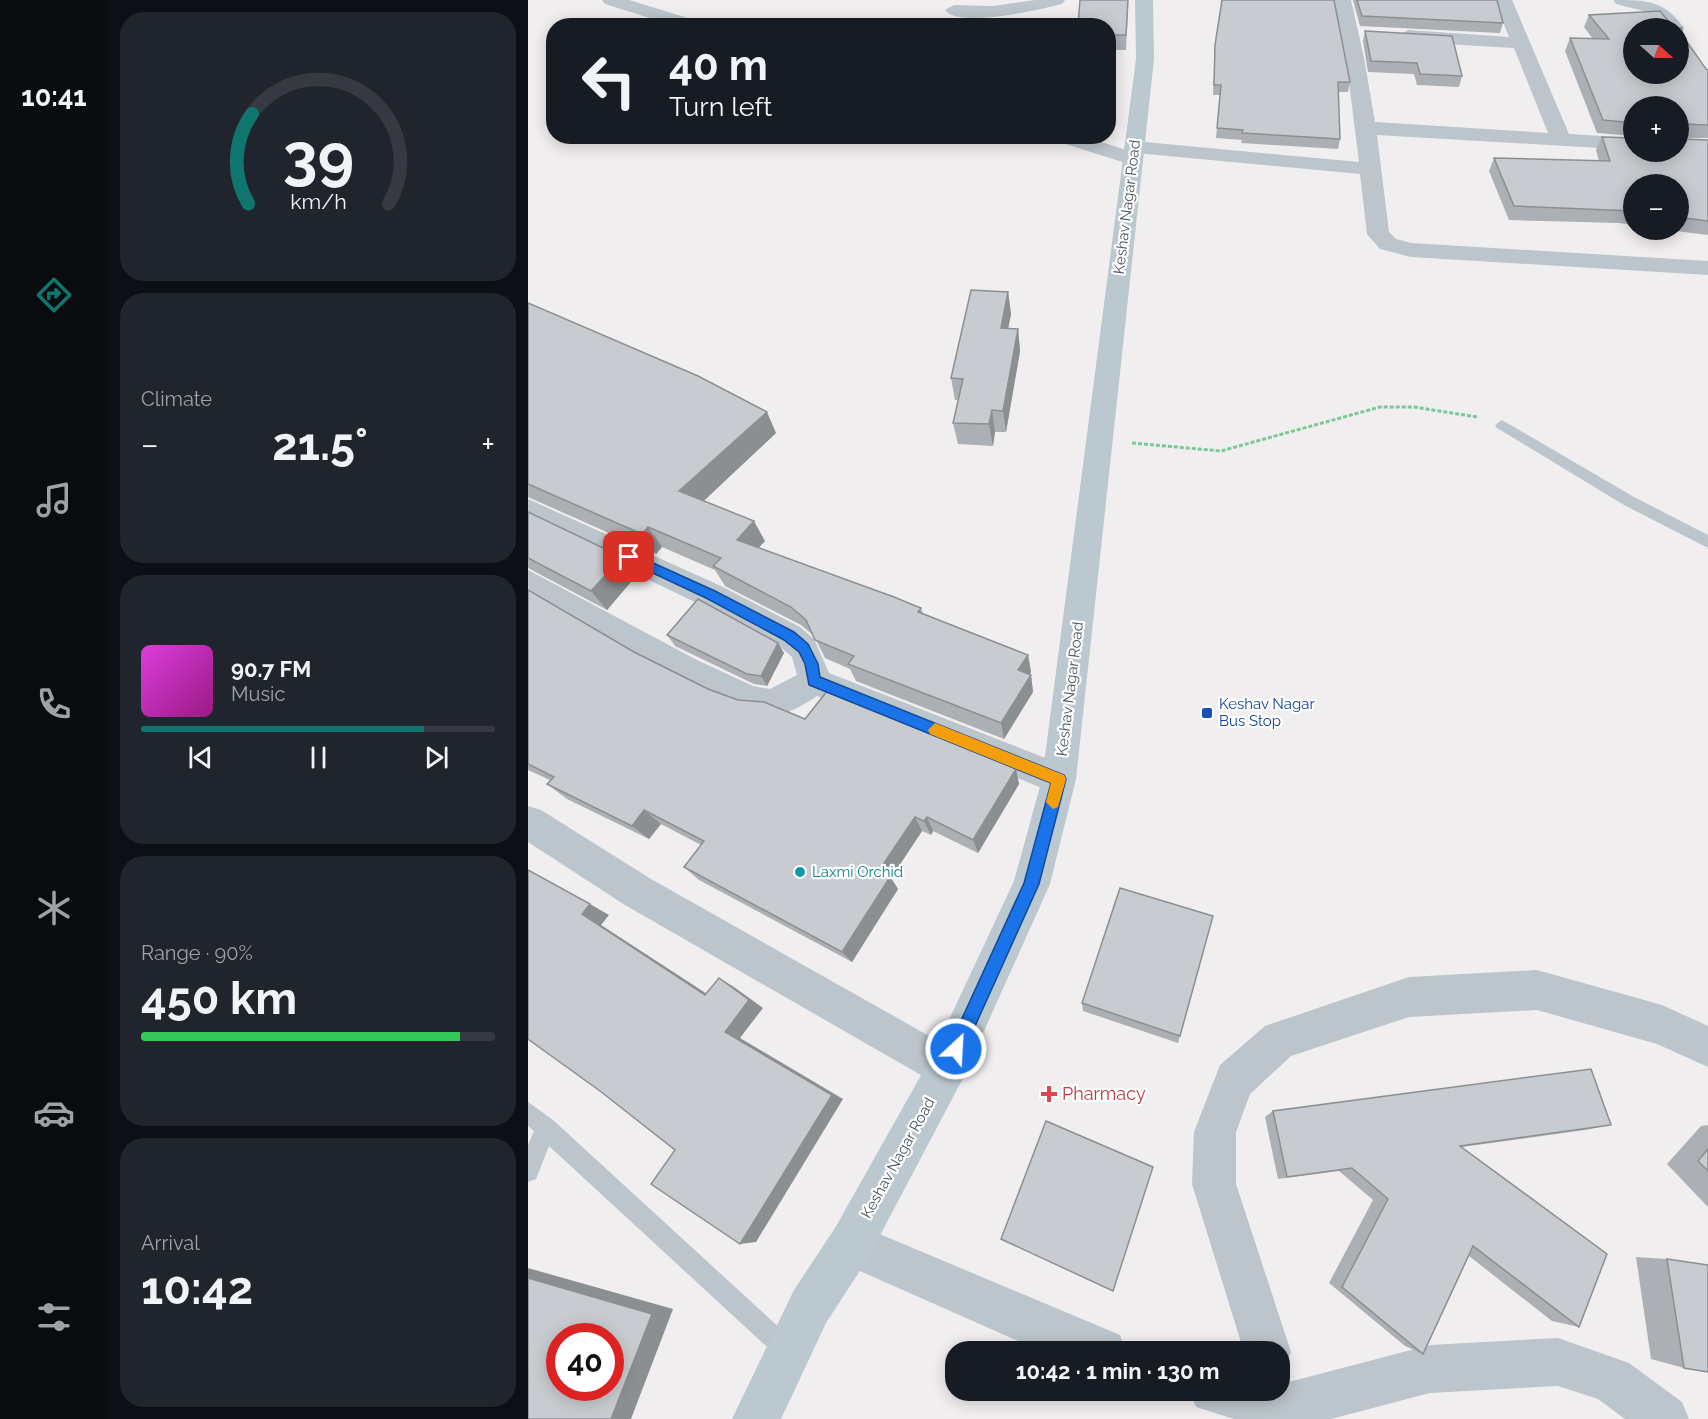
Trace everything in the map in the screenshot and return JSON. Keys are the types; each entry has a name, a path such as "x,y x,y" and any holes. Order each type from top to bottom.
{"street":[{"path":"611,0 669,18"},
{"path":"954,10 990,13 1011,11 1056,0"},
{"name":"Keshav Nagar Road","path":"756,1419 787,1350 839,1260 851,1244 947,1068 1032,884 1059,779 1145,59 1144,0"},
{"path":"1342,0 1362,34 1370,169 1378,234 1388,244 1411,250 1708,268"},
{"path":"1503,0 1561,139"},
{"path":"1622,0 1658,9 1666,18"},
{"path":"1393,35 1520,43"},
{"path":"1367,128 1623,143"},
{"path":"1094,144 1133,153 1370,169"},
{"path":"528,510 710,594 789,636 803,648 812,664 814,681"},
{"path":"528,582 686,669 749,700 770,703 792,695 814,681"},
{"path":"814,681 1059,779"},
{"path":"528,822 638,892 947,1068"},
{"path":"1264,1341 1214,1184 1215,1132 1235,1080 1279,1040 1409,997 1537,990 1662,1025 1708,1047"},
{"path":"851,1244 1075,1341"},
{"path":"1265,1401 1288,1406 1430,1369 1558,1362 1612,1380 1665,1419"}],"lane":[{"path":"1502,425 1629,501 1708,542"},
{"path":"528,1112 689,1263 787,1350"},
{"path":"528,1170 546,1127"}],"path":[{"path":"1099,440 1221,452 1380,407 1460,413 1502,425"}],"building":[{"path":"1080,0 1128,0 1126,35 1116,35 1116,18 1079,18"},
{"path":"1222,0 1334,0 1350,82 1338,82 1340,139 1242,133 1243,130 1217,128 1221,85 1214,85 1215,45"},
{"path":"1357,0 1497,0 1503,23 1362,16"},
{"path":"1660,11 1666,18 1623,18 1623,84 1689,84 1689,45 1708,70 1708,125 1689,124 1689,96 1623,96 1623,122 1603,120 1570,38 1609,39 1589,15"},
{"path":"1365,31 1452,36 1462,76 1420,74 1417,63 1371,61"},
{"path":"1602,137 1623,138 1623,162 1689,162 1689,139 1708,140 1708,221 1689,218 1689,174 1623,174 1623,211 1514,206 1494,158 1610,161"},
{"path":"971,290 1008,292 1001,328 1018,329 1003,411 992,410 989,424 953,423 963,379 951,378"},
{"path":"528,303 698,376 767,412 679,491 754,521 737,540 894,597 921,608 918,612 1028,655 1018,670 1031,675 1001,723 848,664 854,656 815,640 806,620 791,607 713,566 721,558 648,527 642,534 528,484"},
{"path":"528,512 622,557 591,591 528,558"},
{"path":"528,590 634,652 708,689 738,700 764,702 805,719 828,690 983,752 1016,769 973,840 927,817 924,821 915,817 878,872 890,877 842,952 684,867 704,841 644,810 632,826 547,784 554,777 528,764"},
{"path":"698,599 778,643 761,676 747,674 667,635"},
{"path":"528,870 590,904 582,914 705,995 719,978 749,1000 725,1032 832,1095 740,1244 651,1184 675,1150 600,1091 528,1039"},
{"path":"1120,888 1213,916 1180,1036 1082,1003"},
{"path":"1591,1069 1611,1125 1460,1146 1607,1254 1579,1327 1473,1246 1423,1354 1342,1287 1388,1199 1352,1168 1287,1177 1273,1111"},
{"path":"1046,1121 1153,1167 1113,1291 1001,1239"},
{"path":"1708,1149 1708,1171 1698,1161"},
{"path":"1667,1259 1708,1265 1708,1372 1684,1368"},
{"path":"528,1278 652,1314 624,1386 624,1323 546,1323 546,1401 618,1401 611,1419 528,1419"}],"slow traffic":[{"path":"935,730 1059,779 1053,802"}],"place":[{"name":"Keshav Nagar Bus Stop","path":"1207,713"},
{"name":"Laxmi Orchid","path":"800,872"},
{"name":"Pharmacy","path":"1049,1094"}],"route":[{"path":"629,557 710,594 789,636 803,648 812,664 814,681 1059,779 1032,884 956,1049"}]}
